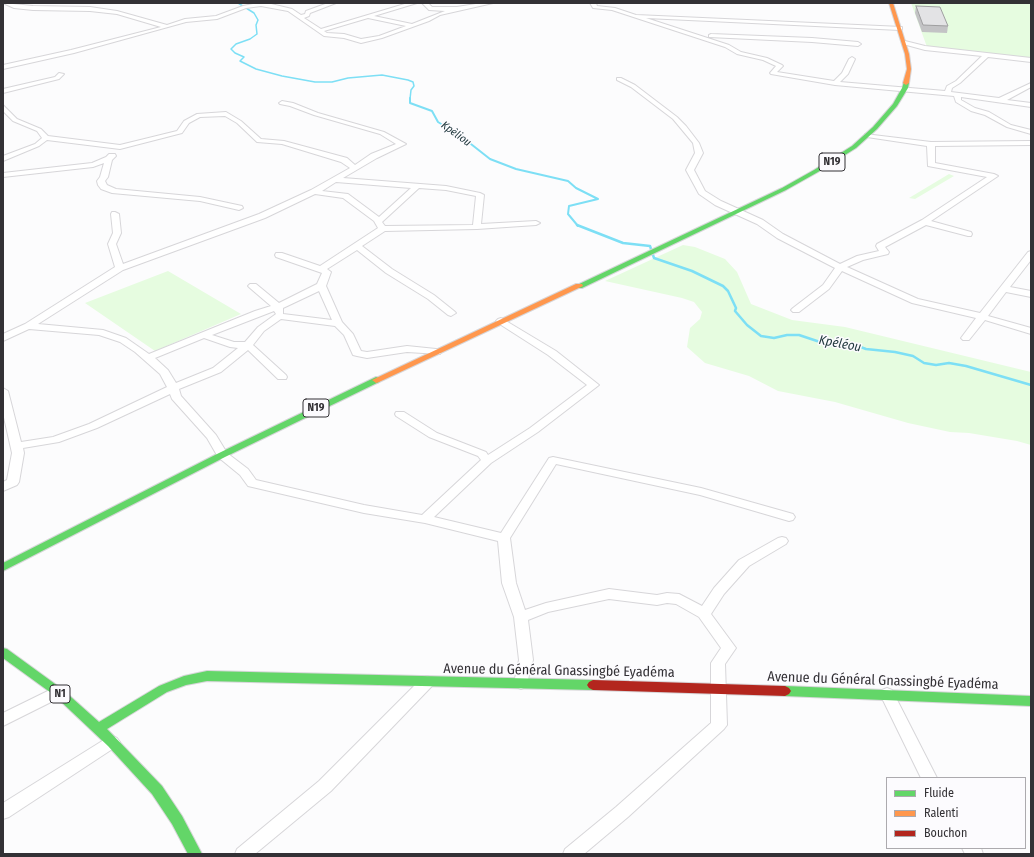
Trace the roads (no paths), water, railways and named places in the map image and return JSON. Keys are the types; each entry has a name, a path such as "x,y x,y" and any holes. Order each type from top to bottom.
{"main road":[{"name":"N19","path":"3,567 337,398 635,260 801,181 844,153 867,135 895,105 904,88 909,69 906,46 890,4"},
{"name":"N1","path":"3,652 58,692 99,728 157,790 177,820 195,854"},
{"name":"Avenue du Général Gnassingbé Eyadéma","path":"99,728 163,689 184,681 207,676 521,683 887,694 1031,701"}],"street":[{"path":"6,3 14,6 33,8 90,9 110,12 167,27"},
{"path":"301,17 307,15 308,12 333,3"},
{"path":"318,31 414,3"},
{"path":"425,3 431,9 457,9"},
{"path":"3,67 72,52 185,21 217,17 245,7 262,4 290,10 318,31 326,35 344,36 362,41 380,37 438,14 481,3 490,3"},
{"path":"593,3 595,7 613,9 637,16 727,46 739,53 764,59 780,66 773,73 835,83 904,88 1031,105"},
{"path":"366,16 410,25"},
{"path":"637,16 900,28"},
{"path":"698,36 812,40 858,44"},
{"path":"906,46 1031,60"},
{"path":"948,93 949,87 963,78 987,55"},
{"path":"835,83 845,74 852,59"},
{"path":"3,91 57,78 61,74"},
{"path":"619,79 633,86 675,118 684,127 696,143 699,153 690,170 702,192 718,203 760,222 780,236 840,267 915,301 983,317 1031,331"},
{"path":"1001,100 1031,85"},
{"path":"957,94 958,101 973,110 987,113 1008,126 1031,132"},
{"path":"3,338 28,326 120,268 255,218 314,192 355,169 374,156 402,144 382,133 316,114 291,104 282,104"},
{"path":"3,107 15,120 39,130 46,138 120,147 180,132 186,122 199,115 226,114 239,122 259,141 282,142 344,160 355,169"},
{"path":"867,135 931,144 1031,142"},
{"path":"3,159 37,145 46,138"},
{"path":"796,310 826,287 840,267 860,258 885,252 880,246 925,222 994,176 931,164 931,144"},
{"path":"3,175 93,165 108,159 120,147"},
{"path":"108,159 104,177 101,181 102,186 109,189 149,195 200,199 240,208"},
{"path":"335,180 446,188 480,195 477,228"},
{"path":"379,220 417,186"},
{"path":"314,192 345,196 379,220 378,222 383,229"},
{"path":"115,214 117,234 112,244 120,268"},
{"path":"925,222 968,234"},
{"path":"321,269 383,229 477,228 536,223"},
{"path":"357,246 389,271 431,297 451,313"},
{"path":"16,446 55,440 87,428 173,388 217,370 248,344 278,312 321,286 327,272 279,255"},
{"path":"966,338 1031,255"},
{"path":"253,286 278,312 306,320 338,323"},
{"path":"321,286 336,314 338,323 348,334 355,352 361,355 407,349 436,352"},
{"path":"1005,289 1031,294"},
{"path":"147,358 203,335 278,312"},
{"path":"425,519 487,461 534,430 594,385 552,353 501,321"},
{"path":"28,326 100,332 124,340 164,372 176,397 212,437 222,455 244,472 252,483 364,509 425,519 504,538"},
{"path":"203,335 233,345 248,344 282,377"},
{"path":"3,391 18,452 12,482 3,487"},
{"path":"400,414 433,435 482,454 487,461"},
{"path":"521,683 526,660 520,617 509,583 504,538 553,460 701,492 789,517"},
{"path":"704,614 719,591 744,563 782,541"},
{"path":"520,617 546,608 609,594 657,600 667,598 678,599 704,614 729,648 718,663 720,689 719,725 622,812 571,854"},
{"path":"243,854 325,786 427,682"},
{"path":"3,720 58,692"},
{"path":"887,694 928,777"},
{"path":"3,812 112,742"}],"waterway":[{"name":"Kpèliou","path":"238,3 254,13 258,20 256,25 257,34 250,39 236,44 231,49 235,53 244,57 240,61 256,69 282,76 315,82 332,82 348,78 382,75 408,80 413,82 414,86 411,90 410,99"},
{"name":"Kpèliou","path":"410,99 410,103 432,111 438,122 462,137 490,159 516,169 568,181 576,188 598,199 569,206 568,214 577,225"},
{"name":"Kpéléou","path":"577,225 623,243 650,246 654,258 692,271 723,286 728,291 736,308 735,311 747,325 761,336 774,338 787,335 799,335 829,345 855,345 866,349 895,352 913,356 924,363 936,365 949,363 966,366 1031,385"}]}
